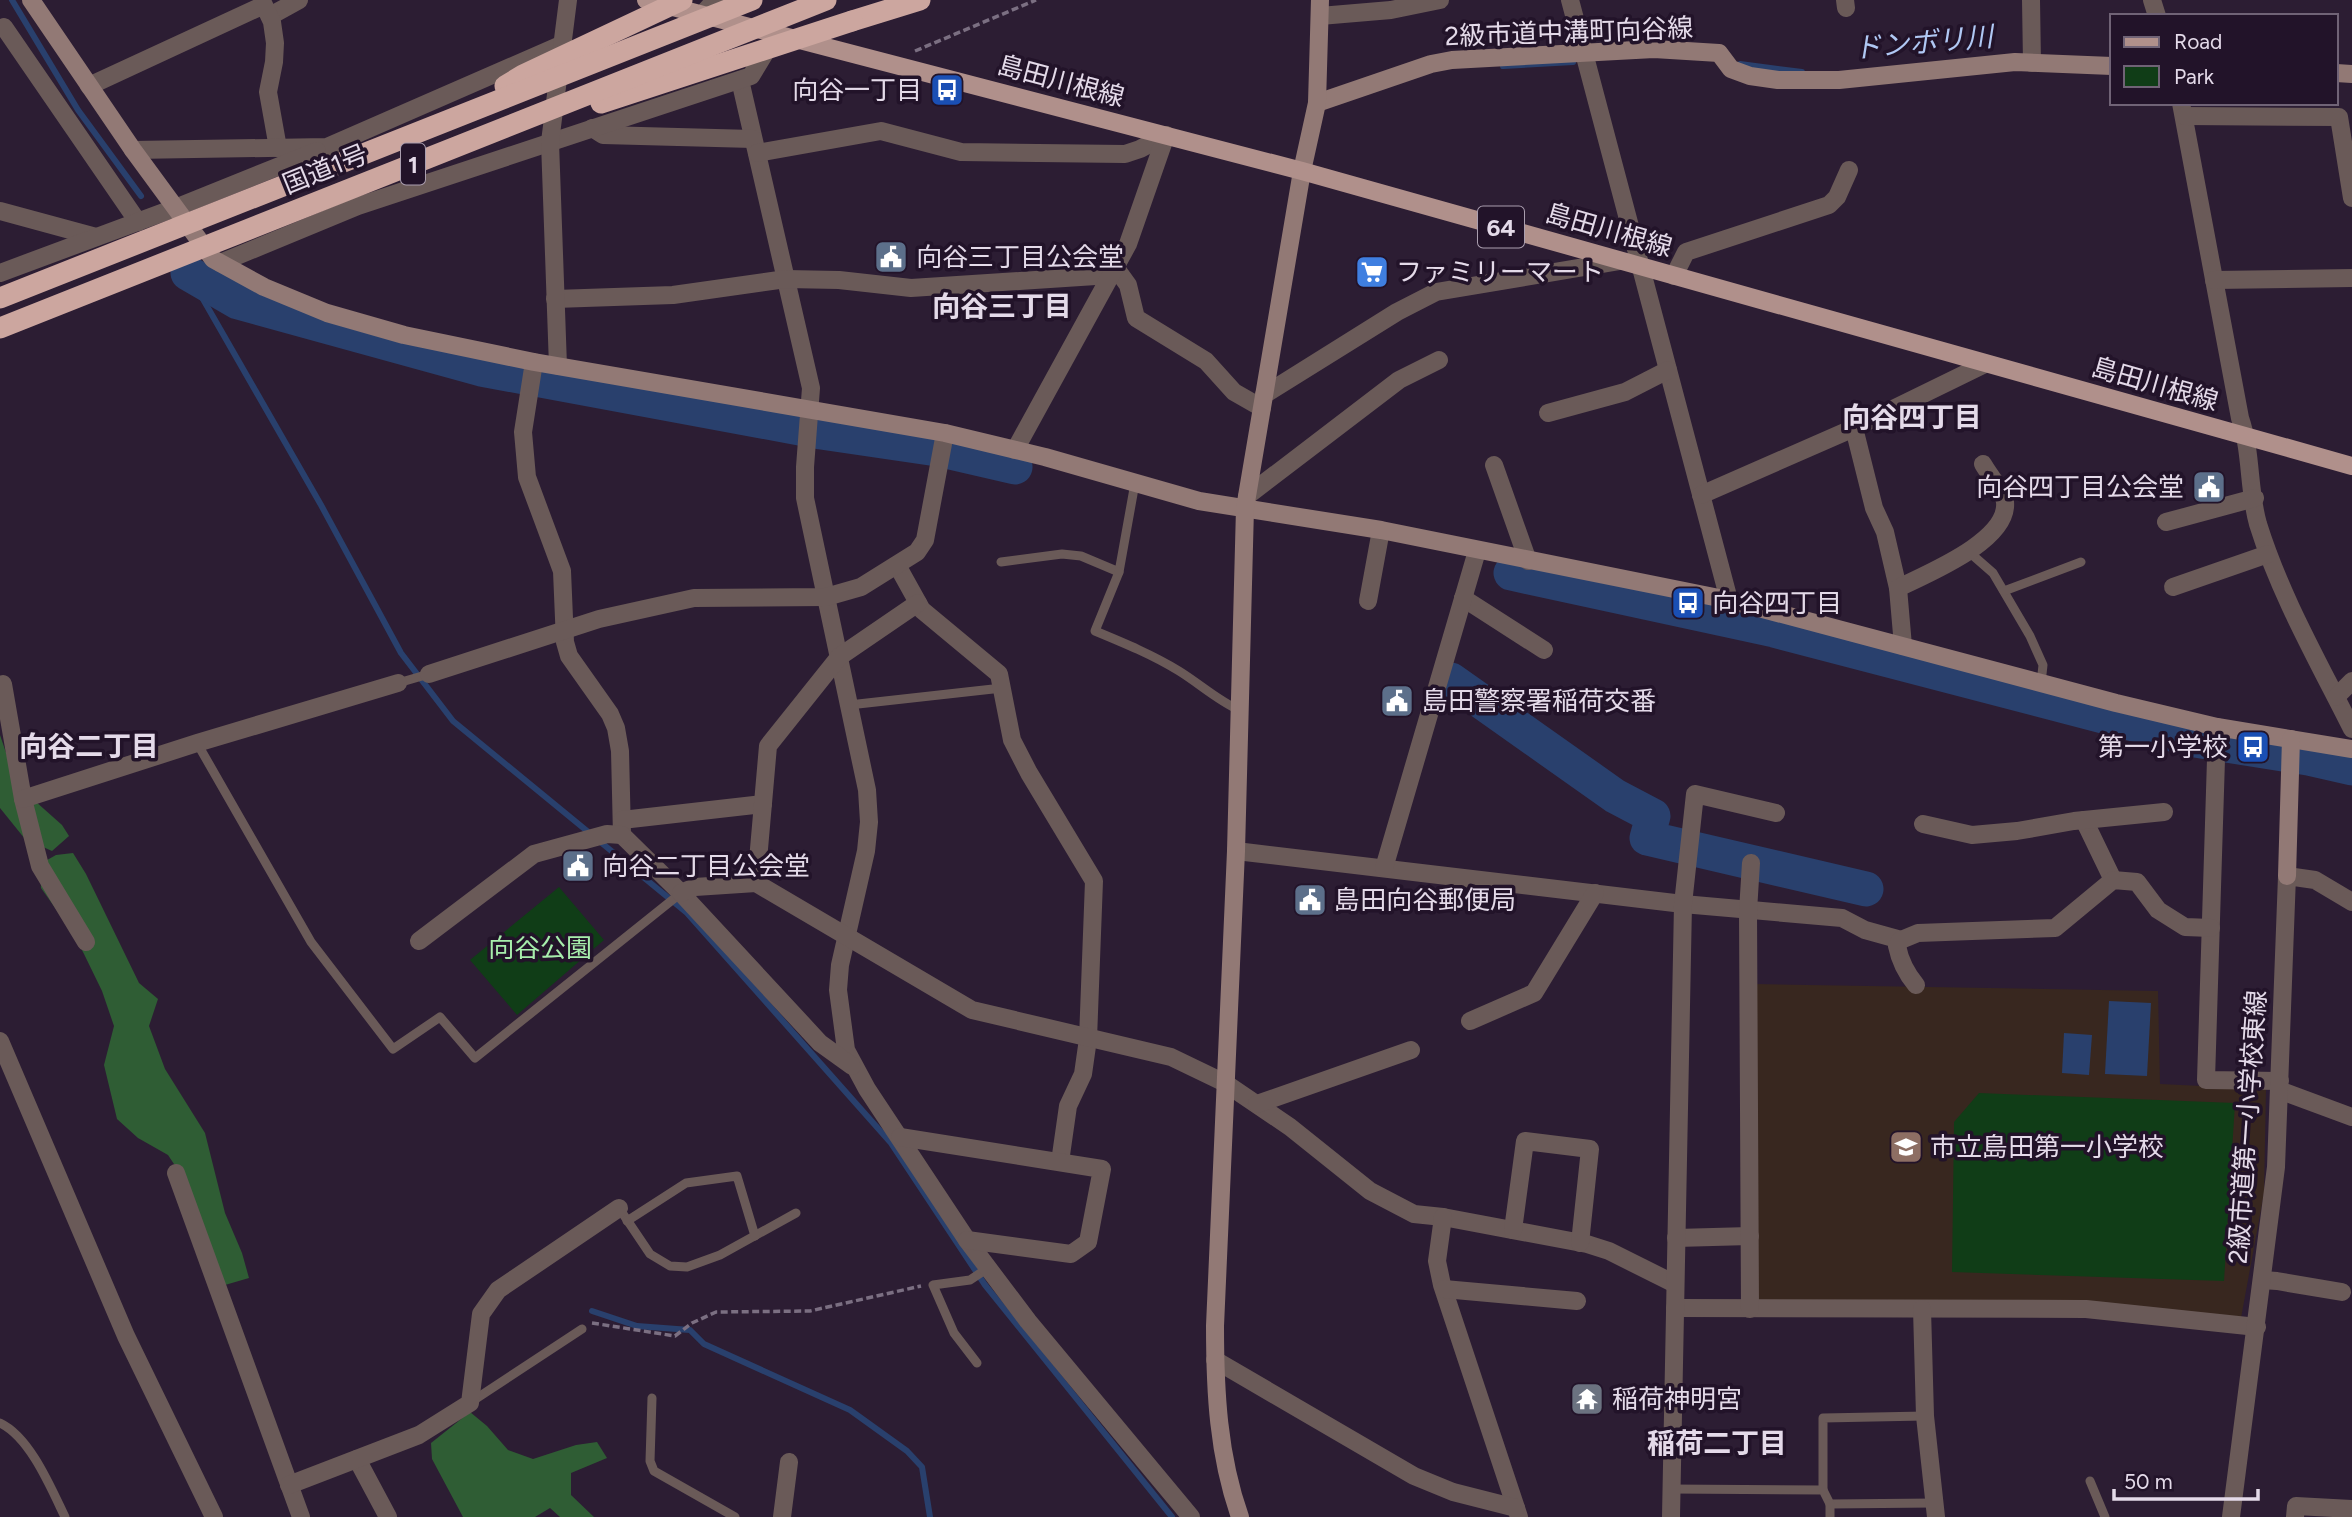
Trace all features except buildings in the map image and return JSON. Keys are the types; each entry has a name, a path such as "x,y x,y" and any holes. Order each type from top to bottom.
{"highway":[{"path":"456,117 523,75 682,0"},
{"name":"国道1号","path":"0,298 752,0"},
{"name":"国道1号","path":"0,328 827,0"},
{"path":"439,153 920,0"}],"main road":[{"name":"島田川根線","path":"646,0 1302,171 2352,466"}],"street":[{"path":"31,0 213,259 264,288 327,313 404,335 534,362 945,433 1199,501 1246,502 1729,600 2217,727 2291,742 2352,749"},
{"path":"270,16 299,0"},
{"path":"558,366 550,142 568,0"},
{"path":"702,15 715,0"},
{"path":"1240,1517 1224,1460 1218,1419 1215,1360 1236,851 1246,502 1302,171 1317,103 1320,8 1391,10 1440,0"},
{"path":"1570,0 1729,600"},
{"path":"2031,0 2032,63"},
{"path":"89,86 264,5 270,16 275,43 268,92 278,148"},
{"path":"4,27 138,222"},
{"path":"220,263 358,206 751,76 776,34"},
{"path":"0,273 175,208 327,147 563,44"},
{"name":"2級市道中溝町向谷線","path":"1317,103 1442,62 1654,49 1719,53 1731,69 1750,76 1778,80 1839,80 2015,62 2110,66"},
{"path":"740,80 811,388 805,498 867,790 869,822 866,851 840,965 838,990 846,1050 867,1089 967,1240 1028,1321 1191,1517"},
{"path":"2352,198 2339,117 2182,110 2240,418 2247,438 2257,520 2268,554 2352,729"},
{"path":"592,128 603,135 755,146 881,131 961,152 1125,153 1140,149 1166,135"},
{"path":"1015,450 1128,244 1166,135"},
{"path":"134,150 327,147"},
{"path":"1674,276 1686,252 1829,205 1837,197 1849,170"},
{"path":"0,211 96,237"},
{"path":"1263,401 1398,312 1436,292 1620,261"},
{"path":"555,299 673,295 786,279 839,279 911,288 1113,271 1128,285 1136,318 1206,361 1234,392 1263,401"},
{"path":"2214,280 2352,278"},
{"path":"1246,502 1399,380 1439,360"},
{"path":"534,362 523,432 527,477 562,571 564,631 569,656 610,714 616,728 620,751 617,829 681,893 820,1043 856,1069"},
{"path":"1701,495 1854,428 1985,364"},
{"path":"1548,414 1625,391 1668,370"},
{"path":"1854,428 1874,508 1885,532 1898,588 1903,646"},
{"path":"429,674 599,619 694,597 826,597 861,587 917,552 925,540 945,433"},
{"path":"1898,588 1969,552 2002,520 2005,501 1983,464"},
{"path":"1494,465 1528,561"},
{"path":"2166,522 2255,498"},
{"path":"1368,601 1381,530"},
{"path":"1384,868 1477,551"},
{"path":"2173,587 2268,554"},
{"path":"897,565 922,610 999,674 1012,740 1094,881 1088,1039 1083,1074 1068,1106 1060,1162"},
{"path":"1463,598 1544,650"},
{"path":"756,883 768,746 839,657 918,603"},
{"path":"2336,697 2352,681"},
{"path":"23,799 398,683"},
{"path":"3,684 23,799 40,866 86,942"},
{"path":"2217,727 2206,1080 2279,1086 2352,1117"},
{"name":"2級市道第一小学校東線","path":"2231,1517 2276,1167 2291,742"},
{"path":"1671,1517 1683,904 1695,794 1776,813"},
{"path":"419,941 534,854 617,829 763,804"},
{"path":"1923,824 1972,835 2164,812"},
{"path":"2084,820 2113,880"},
{"path":"1236,851 1683,904 1842,918 1865,930 1901,940"},
{"path":"1750,1309 1748,911 1751,863"},
{"path":"2287,876 2315,880 2352,902"},
{"path":"1916,985 1906,973 1899,956 1897,946 1901,940 1918,933 2055,928 2113,880 2137,881 2158,910 2185,927 2211,928"},
{"path":"681,893 695,887 756,883 972,1010 1171,1057 1225,1083 1290,1127 1370,1191 1414,1214 1580,1243 1609,1251 1675,1284"},
{"path":"1470,1021 1534,993 1595,893"},
{"path":"0,1041 126,1336 214,1517"},
{"path":"1257,1104 1411,1050"},
{"path":"900,1137 1102,1169 1088,1242 1072,1254 967,1240"},
{"path":"1513,1230 1525,1141 1590,1149 1580,1243"},
{"path":"176,1173 301,1517"},
{"path":"289,1485 419,1435 470,1403 481,1314 498,1290 623,1215"},
{"path":"1443,1217 1437,1261 1444,1289 1518,1513"},
{"path":"1676,1238 1750,1236"},
{"path":"2262,1280 2342,1292"},
{"path":"1444,1289 1577,1301"},
{"path":"1675,1308 2086,1309 2257,1327"},
{"path":"1922,1309 1925,1416 1935,1510"},
{"path":"1215,1360 1414,1476 1518,1513"},
{"path":"357,1459 388,1517"},
{"path":"782,1517 789,1462"},
{"path":"2295,1517 2296,1506 2352,1509"}],"lane":[{"path":"1135,483 1119,572 1095,631 1152,655 1219,700 1239,710"},
{"path":"1969,552 1993,573 2030,636 2043,665 2041,683"},
{"path":"1001,562 1062,554 1081,556 1119,572"},
{"path":"2004,591 2081,562"},
{"path":"398,683 429,674"},
{"path":"849,705 1002,688"},
{"path":"197,743 311,942 393,1049 440,1017 475,1058 681,893"},
{"path":"755,1236 737,1176 686,1183 623,1215 650,1254 670,1266 687,1267 720,1255 755,1236 796,1213"},
{"path":"977,1363 954,1333 933,1285 970,1280 988,1268"},
{"path":"470,1403 582,1329"},
{"path":"652,1398 650,1461 654,1471 735,1517"},
{"path":"1830,1517 1830,1504 1823,1490 1824,1418 1925,1416"},
{"path":"0,1423 8,1426 36,1459 65,1517"},
{"path":"2090,1481 2105,1517"},
{"path":"1671,1489 1823,1490"},
{"path":"1830,1504 1935,1510"}],"path":[{"path":"910,53 1036,0"},
{"path":"582,1329 590,1322 675,1336 692,1323 716,1312 810,1311 933,1285"}],"shaded area":[{"path":"1754,984 2158,991 2160,1084 2266,1089 2264,1193 2241,1318 1753,1301"}],"green space":[{"path":"0,735 17,785 62,825 69,836 52,851 25,839 0,808"},
{"path":"73,853 139,983 158,999 149,1026 165,1069 205,1133 225,1213 249,1278 225,1285 182,1176 168,1155 138,1138 117,1119 104,1065 114,1026 102,991 73,933 41,888 40,864 56,855"},
{"name":"向谷公園","path":"559,887 604,940 517,1015 470,960"},
{"path":"1979,1093 2235,1103 2224,1281 1952,1272 1954,1122"},
{"path":"470,1412 487,1426 508,1450 533,1459 576,1445 597,1442 607,1458 571,1473 571,1495 594,1517 560,1517 550,1508 535,1517 463,1517 432,1459 431,1443"}],"water":[{"path":"2109,1001 2151,1003 2147,1076 2105,1074"},
{"path":"2064,1033 2092,1035 2089,1075 2062,1073"}],"waterway":[{"path":"12,0 78,110 141,196"},
{"name":"ドンボリ川","path":"1503,66 1573,62"},
{"name":"ドンボリ川","path":"1740,64 1802,72"},
{"path":"188,273 321,505 401,653 453,721 687,913 891,1143 985,1285 1172,1517"},
{"path":"188,273 238,302 481,369 821,432 937,449 1015,467"},
{"path":"1511,573 1774,630 2195,740 2308,758 2352,768"},
{"path":"1451,680 1615,796 1653,816 1647,838 1866,889"},
{"path":"592,1311 637,1326 690,1330 704,1344 850,1410 907,1451 922,1467 930,1517"}],"place":[{"name":"向谷一丁目","path":"947,90"},
{"name":"向谷三丁目公会堂","path":"891,257"},
{"name":"ファミリーマート","path":"1372,272"},
{"name":"向谷四丁目公会堂","path":"2209,487"},
{"name":"向谷四丁目","path":"1688,603"},
{"name":"島田警察署稲荷交番","path":"1397,701"},
{"name":"第一小学校","path":"2253,747"},
{"name":"向谷二丁目公会堂","path":"578,866"},
{"name":"島田向谷郵便局","path":"1310,900"},
{"name":"市立島田第一小学校","path":"1906,1147"},
{"name":"稲荷神明宮","path":"1587,1399"}],"district":[{"name":"向谷三丁目","path":"1002,306"},
{"name":"向谷四丁目","path":"1912,417"},
{"name":"向谷二丁目","path":"89,746"},
{"name":"稲荷二丁目","path":"1717,1443"}]}
